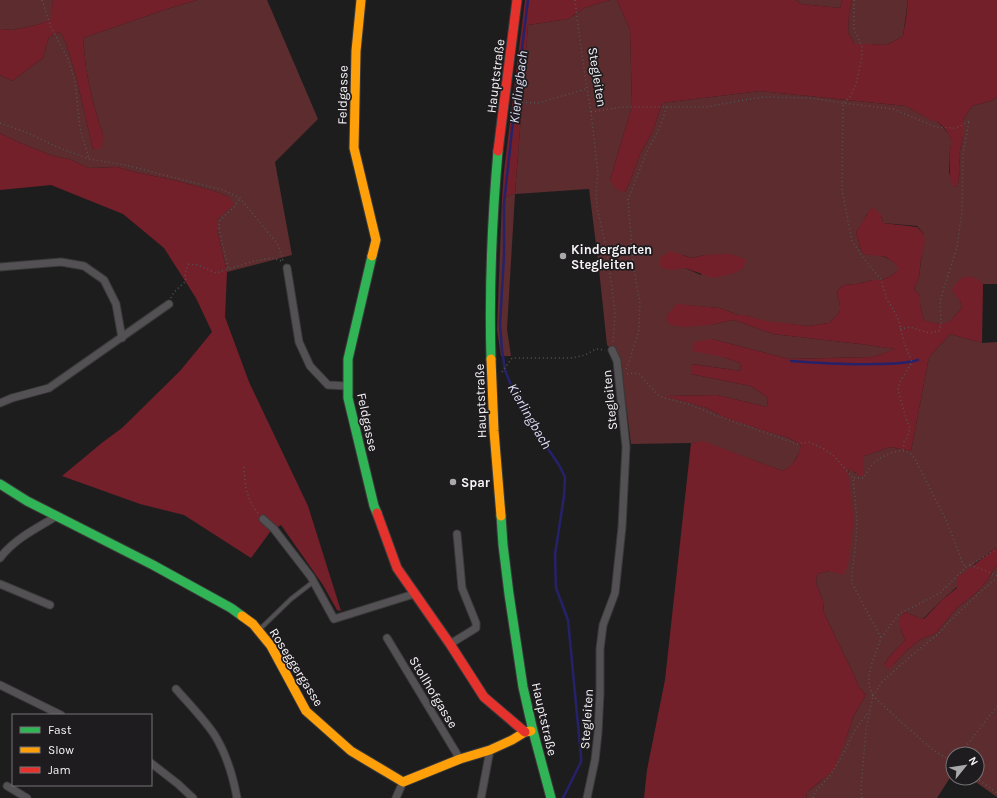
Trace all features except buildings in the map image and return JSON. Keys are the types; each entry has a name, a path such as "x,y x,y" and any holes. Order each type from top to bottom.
{"street":[{"name":"Feldgasse","path":"361,0 356,51 354,148 376,240 348,359 348,398 374,506 397,568 450,644 484,697 529,732"},
{"name":"Hauptstraße","path":"517,0 494,201 490,320 494,431 503,545 529,732 551,798"},
{"path":"0,267 62,262 84,266 104,280 116,304 122,338"},
{"path":"287,268 299,342 310,366 328,385 347,386"},
{"path":"0,403 12,398 50,388 169,304"},
{"name":"Stegleiten","path":"586,798 595,760 598,732 600,649 603,625 615,593 622,527 626,447 617,361 612,350"},
{"name":"Roseggergasse","path":"0,484 27,501 153,565 231,608 253,624 271,646 306,711 351,751 403,782"},
{"path":"0,558 6,549 57,516"},
{"path":"263,518 274,529 311,577 334,619 414,594"},
{"path":"450,644 476,628 476,624 462,588 458,534"},
{"path":"0,584 50,605"},
{"name":"Stollhofgasse","path":"387,638 460,759"},
{"path":"0,685 59,714"},
{"path":"176,690 204,721 220,744 234,784 237,798"},
{"path":"396,798 403,782 460,759 490,750 529,732"},
{"path":"481,798 490,750"},
{"path":"152,764 194,798"},
{"path":"7,785 27,798"}],"lane":[{"path":"259,630 291,599 313,582"}],"path":[{"path":"42,0 51,27 68,59 75,81 80,128 89,159"},
{"name":"Stegleiten","path":"575,0 598,174 596,192 597,208 606,247 615,314 612,350"},
{"path":"854,0 854,29 862,48 862,56 856,84 850,97 843,103 842,190 852,241 867,263 881,279 887,300 896,313 899,321 904,342 912,362 900,382 898,390 910,428 904,442 903,450"},
{"path":"512,102 538,104 587,89"},
{"path":"591,112 622,107 706,107 750,98 765,97 811,98 893,109 936,127 954,128 969,121 963,154 962,211 957,247 940,301 941,326 939,330 929,333 910,327 900,329"},
{"path":"624,374 630,362 639,330 640,304 633,264 628,199 647,152 660,127 666,106"},
{"path":"0,123 28,133 57,147 89,159 125,165 223,190 240,198 276,242 282,260 287,268"},
{"path":"228,268 219,228 220,220 234,207 240,198"},
{"path":"169,304 174,292 186,281 185,272 189,264 198,265 216,273 254,261 272,258 282,260"},
{"path":"501,373 512,358 573,358 596,350 612,350"},
{"path":"633,373 639,374 658,395 664,398 690,404 713,414 797,444 809,442 824,449 834,456 853,478 857,519 852,583 881,638"},
{"path":"853,478 864,478 875,462 889,454 903,450 909,452 923,473 947,522 963,564 966,567"},
{"path":"244,467 245,488 249,501 263,518"},
{"path":"945,757 933,750 874,696 869,685 871,666 881,638 899,614 940,593 966,567 997,549"},
{"path":"862,798 861,788 866,730 874,696 882,682 938,634 950,620 997,577 981,568 970,565"},
{"path":"966,746 997,706"},
{"path":"813,798 815,792 830,776 855,730 870,710"},
{"path":"985,784 997,793"}],"shaded area":[{"path":"0,0 53,0 51,20 13,30 0,29"},
{"path":"53,0 197,0 83,38 86,69 93,102 103,135 102,148 93,150 76,76 66,43 60,32 49,37 43,58 12,81 0,75 0,29 13,30 50,20"},
{"path":"197,0 267,0 318,119 275,162 292,255 227,272 217,229 217,219 233,205 229,197 178,181 117,167 89,168 69,159 53,156 0,133 0,75 12,81 43,58 49,37 60,32 66,43 76,76 93,150 103,135 93,102 86,69 83,38"},
{"path":"525,0 610,0 584,8 568,19 528,25 515,193 502,199 504,171"},
{"path":"610,0 617,0 630,30 632,106 610,180 625,192 640,154 653,131 662,103 760,91 906,106 931,120 937,121 949,134 952,143 950,149 949,172 954,187 958,185 960,169 959,155 963,137 963,120 972,106 991,101 997,97 997,284 983,284 973,277 960,301 962,307 950,321 938,324 924,320 920,305 920,296 914,289 919,278 924,234 917,226 883,223 881,215 867,214 856,232 863,254 882,256 891,260 898,266 897,271 891,276 882,280 843,285 838,290 837,295 840,310 829,323 808,326 766,322 745,315 738,315 720,308 684,305 710,325 734,320 773,334 896,349 873,357 789,359 712,339 723,357 740,363 741,371 692,364 691,374 751,386 768,398 767,407 717,395 667,396 707,408 721,416 789,438 801,445 800,451 792,465 783,471 703,442 631,444 620,357 607,345 589,189 515,194 507,329 511,356 501,356 497,330 502,199 515,193 528,25 568,19 584,8","holes":["683,255 691,258 705,255 701,275 685,268"]},
{"path":"617,0 796,0 801,4 840,8 842,0 852,0 849,14 848,33 855,44 887,45 903,36 908,0 997,0 997,97 991,101 972,106 963,120 963,137 959,155 960,169 958,185 954,187 950,175 951,139 948,133 937,121 932,121 906,106 760,91 662,103 653,131 640,154 625,192 616,189 610,180 632,106 630,30"},
{"path":"796,0 842,0 840,8 801,4"},
{"path":"852,0 908,0 903,36 887,45 855,44 848,33 849,14"},
{"path":"0,133 53,156 69,159 89,168 117,167 178,181 229,197 234,205 217,219 217,229 227,272 225,317 249,382 308,506 341,611 337,610 323,585 281,525 270,532 251,558 184,515 140,504 62,476 122,428 180,371 212,332 196,298 164,248 123,214 51,185 0,190"},
{"path":"872,207 881,215 883,223 917,227 924,234 925,241 919,278 914,289 920,296 920,305 924,320 942,324 954,318 962,307 960,301 952,290 955,284 962,278 972,277 983,284 982,343 950,334 929,357 911,451 890,447 864,456 864,475 862,477 849,469 848,474 854,520 848,564 844,575 830,571 817,574 816,583 823,601 824,613 859,687 866,695 853,717 834,770 807,792 806,798 644,798 647,770 665,680 691,443 703,441 783,471 795,460 801,445 789,438 721,416 707,408 665,396 717,395 767,407 768,398 751,386 691,374 691,364 741,371 740,363 723,357 692,351 694,342 712,339 789,359 873,357 895,349 773,334 734,320 710,325 685,327 670,325 666,319 668,314 677,304 720,308 738,315 745,315 766,321 808,326 829,323 840,310 837,295 838,290 843,285 882,280 891,276 897,271 897,266 895,263 886,257 863,254 861,250 856,232"},
{"path":"670,251 691,258 705,255 731,254 745,259 745,264 741,270 728,275 713,278 685,268 671,270 662,268 659,263 661,257"},
{"path":"950,334 982,343 997,342 997,547 974,564 957,587 923,619 905,612 900,618 900,628 905,640 889,657 884,665 894,664 906,651 921,639 935,634 957,608 977,592 987,581 997,566 997,797 981,786 985,786 985,746 945,746 945,786 937,798 806,798 807,792 822,780 846,739 853,717 866,695 859,687 824,613 823,601 816,583 817,574 830,571 849,469 853,470 855,473 864,474 864,456 890,447 911,451 929,357"},
{"path":"997,547 997,566 987,581 977,592 957,608 935,634 921,639 906,651 889,669 884,665 889,657 905,640 900,628 899,618 905,612 924,619 943,599 957,588 957,578"}],"waterway":[{"name":"Kierlingbach","path":"528,0 504,204 504,256 500,324 505,370 511,385 533,427 559,465 565,477 564,496 555,555 556,588 568,620 581,762 563,798"},
{"path":"791,361 833,364 896,364 918,360"}],"traffic: fast":[{"path":"491,359 490,307 494,203 498,151"},
{"path":"372,256 348,359 348,398 377,513"},
{"path":"0,484 27,501 153,565 231,608 242,616"},
{"path":"501,516 509,594 523,687 551,798"}],"traffic: slow":[{"path":"361,0 356,51 354,148 376,240 372,256"},
{"path":"491,359 494,431 501,516"},
{"path":"242,616 253,624 271,646 306,711 351,751 403,782 460,759 490,750 525,732 531,731"}],"traffic: jam":[{"path":"498,151 517,0"},
{"path":"377,513 397,568 450,644 484,697 525,732"}],"place":[{"name":"Kindergarten Stegleiten","path":"563,256"},
{"name":"Spar","path":"453,482"}]}
